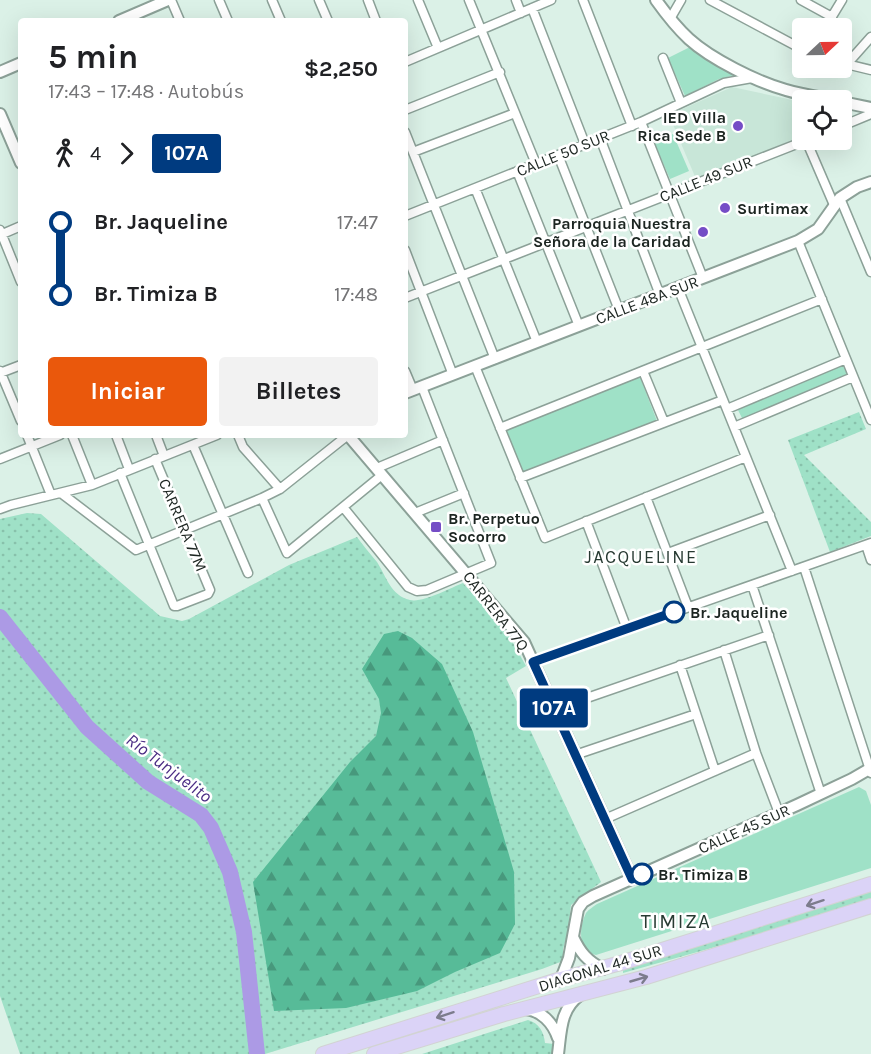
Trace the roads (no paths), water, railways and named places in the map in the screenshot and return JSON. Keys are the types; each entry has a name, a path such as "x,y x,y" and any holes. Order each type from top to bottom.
{"main road":[{"name":"DIAGONAL 44 SUR","path":"323,1054 871,884"},
{"name":"DIAGONAL 44 SUR","path":"374,1054 504,1014 646,977 871,906"}],"street":[{"path":"124,18 152,3 170,0 179,18"},
{"path":"219,0 227,18"},
{"path":"272,0 280,18"},
{"path":"319,0 327,18"},
{"path":"368,0 375,18"},
{"path":"418,0 438,48"},
{"path":"469,0 536,164"},
{"path":"516,0 522,13"},
{"path":"408,61 551,0"},
{"path":"583,0 632,126"},
{"path":"656,0 689,39 707,52 754,78 792,91"},
{"path":"670,19 681,0"},
{"path":"710,0 792,44"},
{"path":"801,0 832,17 842,0"},
{"path":"532,8 585,144"},
{"path":"852,55 871,37"},
{"path":"663,58 681,103"},
{"path":"0,72 18,64"},
{"path":"852,65 871,69"},
{"path":"408,109 500,72"},
{"name":"CALLE 50 SUR","path":"408,215 632,126 731,80 754,78"},
{"path":"852,104 871,108"},
{"path":"413,152 515,113"},
{"path":"0,114 18,156"},
{"path":"852,122 871,114"},
{"path":"641,122 703,278"},
{"path":"600,138 660,295"},
{"path":"408,140 495,358"},
{"name":"CALLE 49 SUR","path":"408,297 792,146"},
{"path":"811,150 871,272"},
{"path":"558,155 619,310"},
{"path":"517,171 579,326"},
{"name":"CALLE 48A SUR","path":"413,390 798,241 818,229 837,202 857,187 871,182"},
{"path":"475,188 537,342"},
{"path":"18,227 1,233 18,275"},
{"path":"798,241 871,420"},
{"path":"408,258 453,375"},
{"path":"678,288 792,571"},
{"path":"500,428 822,299"},
{"path":"727,409 846,359"},
{"path":"18,366 0,372 18,415"},
{"path":"475,366 544,538 746,457"},
{"path":"643,371 664,422"},
{"path":"735,427 853,377"},
{"path":"343,507 408,587 417,591 427,590 492,563 443,440 413,390"},
{"path":"520,478 723,399"},
{"path":"28,438 51,495"},
{"path":"0,459 52,438"},
{"path":"73,438 92,485"},
{"path":"117,438 124,471 149,545"},
{"name":"CARRERA 77M","path":"149,545 174,606 208,594 210,590 184,530 159,457 156,438"},
{"path":"0,509 92,485 210,438"},
{"path":"239,438 243,447 279,489"},
{"path":"61,493 135,550 279,489 344,438"},
{"name":"CARRERA 77Q","path":"351,438 520,636 632,879"},
{"path":"262,498 287,553 343,507 379,471 443,440"},
{"path":"193,445 248,573"},
{"path":"415,513 464,493"},
{"path":"646,497 688,607"},
{"path":"668,553 770,515"},
{"path":"586,521 627,629"},
{"path":"533,662 869,544 871,560"},
{"path":"804,567 871,770"},
{"path":"752,585 820,794"},
{"path":"555,709 769,634"},
{"path":"724,650 756,753 779,813"},
{"path":"680,665 715,771"},
{"path":"575,755 696,714"},
{"path":"605,819 756,753"},
{"name":"CALLE 45 SUR","path":"573,936 578,909 583,902 871,770"},
{"path":"573,936 582,954 603,969"},
{"path":"561,979 573,936"},
{"path":"558,1054 563,1017 573,1001 582,994"},
{"path":"519,1010 529,1009 539,1013 548,1020 560,1041"}],"waterway":[{"name":"Río Tunjuelito","path":"0,617 87,727 148,782 201,815 211,828 230,872 244,932 257,1054"}],"place":[{"name":"IED Villa Rica Sede B","path":"738,126"},
{"name":"Surtimax","path":"725,208"},
{"name":"Parroquia Nuestra Señora de la Caridad","path":"703,232"},
{"name":"Br. Perpetuo Socorro","path":"436,527"},
{"name":"Br. Jaqueline","path":"674,612"},
{"name":"Br. Timiza B","path":"642,874"}],"district":[{"name":"JACQUELINE","path":"641,557"},
{"name":"TIMIZA","path":"676,921"}]}
